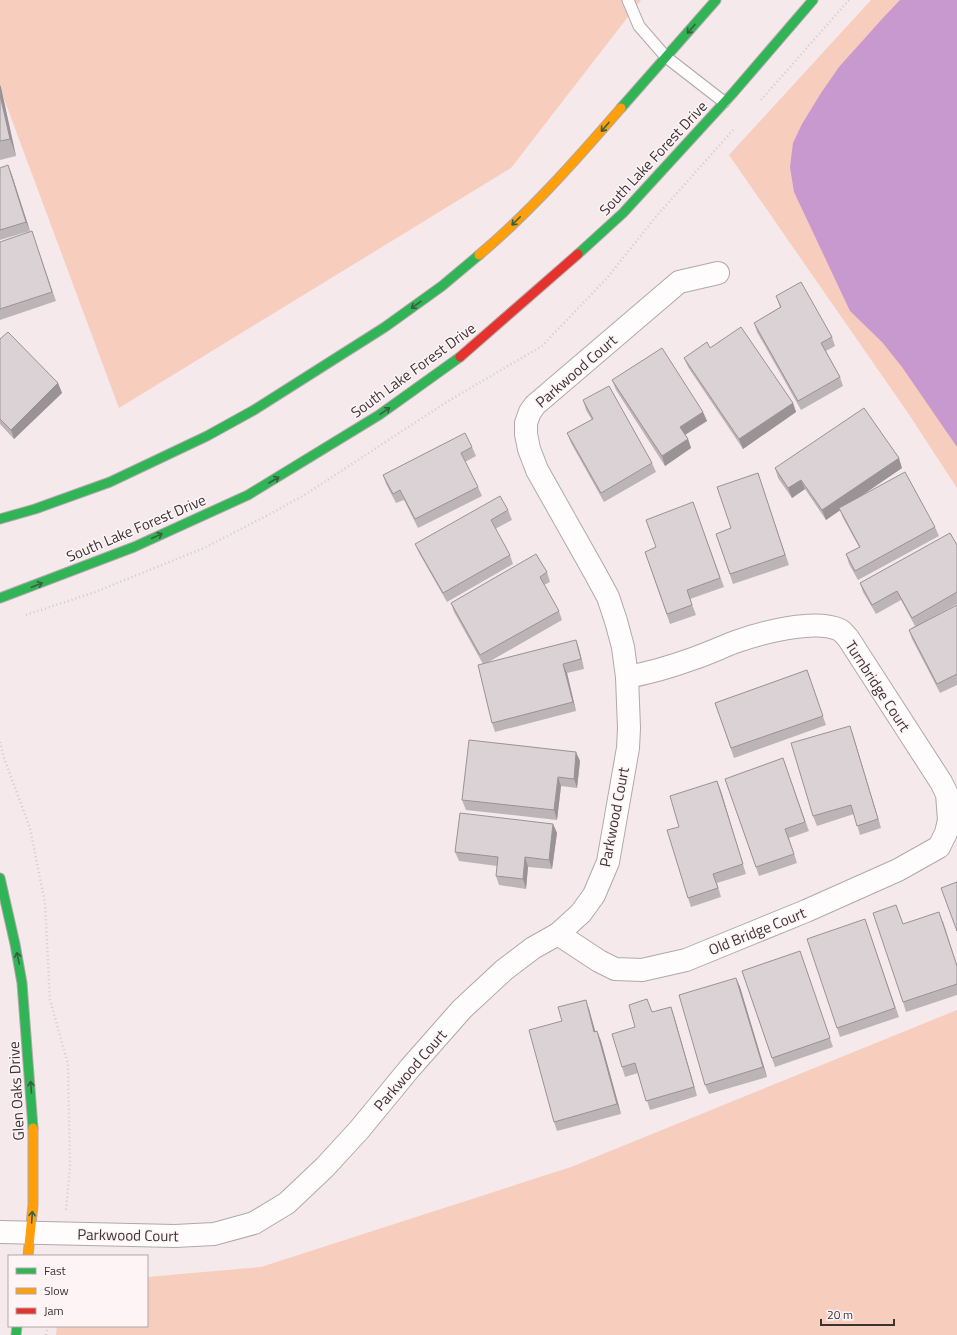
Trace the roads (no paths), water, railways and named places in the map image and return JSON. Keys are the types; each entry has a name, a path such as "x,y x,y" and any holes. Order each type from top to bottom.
{"main road":[{"path":"0,519 35,509 110,482 207,436 260,406 386,327 442,286 501,236 566,170 716,0"},
{"name":"South Lake Forest Drive","path":"0,598 134,547 248,495 379,415 460,357 540,288 623,213 724,102 813,0"},
{"name":"Glen Oaks Drive","path":"0,878 23,990 31,1088 34,1137 34,1196 28,1255"}],"street":[{"name":"Parkwood Court","path":"0,1232 175,1236 214,1234 254,1223 287,1203 325,1167 359,1130 410,1068 462,1009 504,970 533,948 558,934 581,913 594,895 608,862 628,748 629,728 627,676 623,647 608,597 596,573 537,470 529,449 526,424 530,412 535,405 679,282 718,273"},
{"name":"Turnbridge Court","path":"627,676 642,674 695,658 734,642 757,635 819,625 840,630 848,638 941,782 947,794 949,820 946,834"},
{"name":"Old Bridge Court","path":"558,934 599,961 615,969 628,971 661,967 686,960 806,911 898,870 939,847 946,834"}],"lane":[{"path":"628,0 639,26 666,57 724,102"}]}
